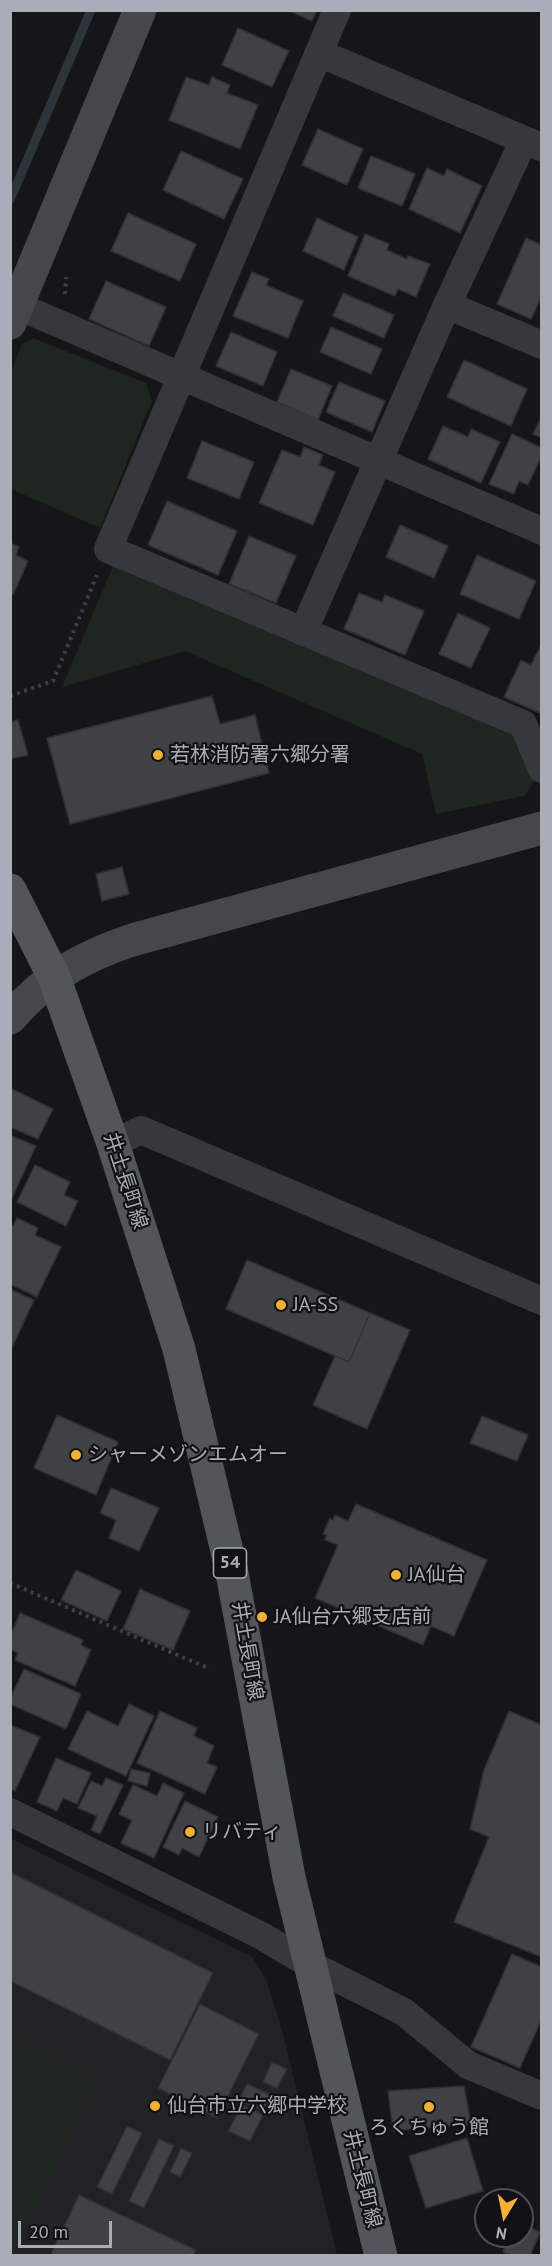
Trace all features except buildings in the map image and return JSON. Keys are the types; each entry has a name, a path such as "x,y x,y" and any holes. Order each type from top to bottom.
{"main road":[{"name":"井土長町線","path":"10,890 54,976 113,1144 179,1349 231,1568 288,1877 381,2256"}],"street":[{"path":"140,10 14,314 182,376 542,531"},
{"path":"337,10 108,549 523,724 542,769"},
{"path":"303,632 447,305 533,144 319,53"},
{"path":"447,305 542,345"},
{"path":"10,1018 54,976 95,953 132,940 542,828"},
{"path":"113,1144 141,1130 542,1301"},
{"path":"10,1812 260,1935 309,1964 404,2012 468,2065 542,2096"}],"path":[{"path":"10,696 53,681 108,549"},
{"path":"10,1583 210,1669"}],"shaded area":[{"path":"33,338 146,383 152,401 100,528 11,489 11,372 22,344"},
{"path":"113,566 515,735 538,776 524,796 436,814 422,754 185,651 62,687"},
{"name":"仙台市立六郷中学校","path":"10,1838 252,1957 266,1979 282,2030 337,2255 11,2255"},
{"path":"10,2035 96,2076 12,2256 10,2255"}],"waterway":[{"path":"10,200 91,10"}],"place":[{"name":"若林消防署六郷分署","path":"158,755"},
{"name":"JA-SS","path":"281,1305"},
{"name":"シャーメゾンエムオー","path":"76,1455"},
{"name":"JA仙台","path":"396,1575"},
{"name":"JA仙台六郷支店前","path":"262,1617"},
{"name":"リバティ","path":"190,1832"},
{"name":"仙台市立六郷中学校","path":"155,2106"},
{"name":"ろくちゅう館","path":"429,2107"}]}
